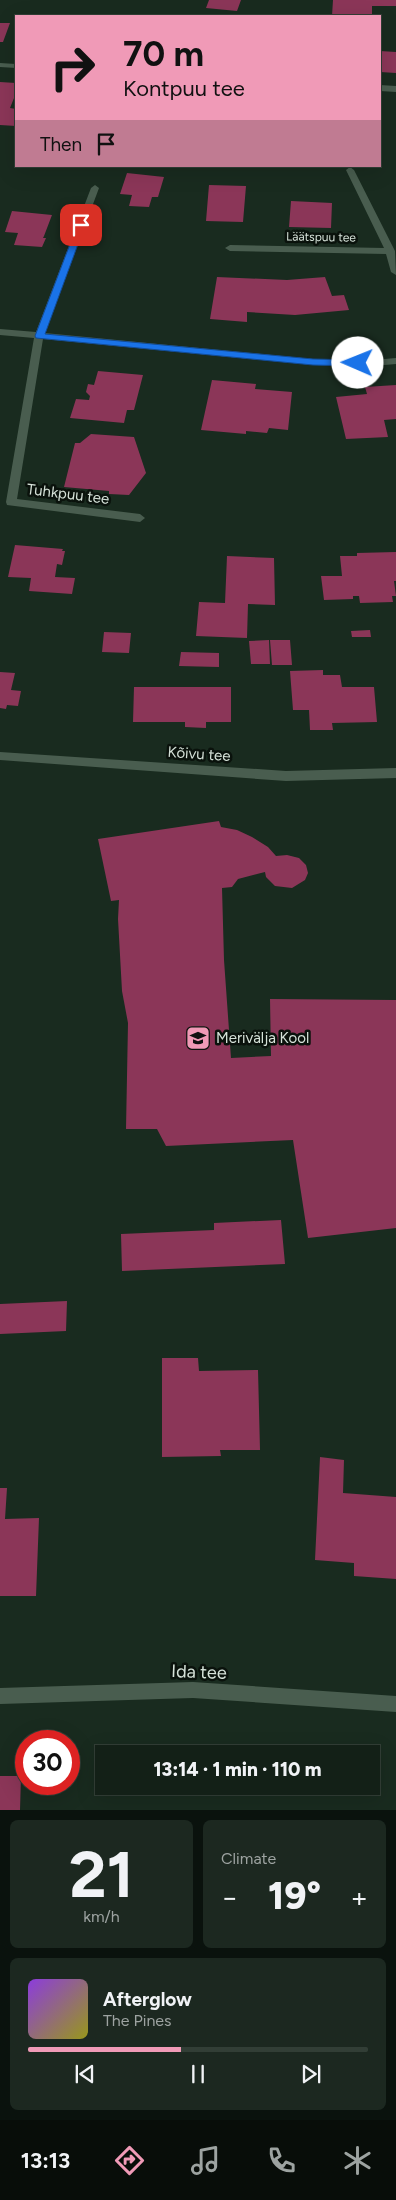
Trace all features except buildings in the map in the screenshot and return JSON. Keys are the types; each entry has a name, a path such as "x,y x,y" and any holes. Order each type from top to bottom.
{"street":[{"path":"0,65 15,66"},
{"path":"381,88 396,89"},
{"path":"350,170 390,250 396,272"},
{"path":"39,336 95,188"},
{"name":"Läätspuu tee","path":"230,248 390,250"},
{"path":"0,332 313,362 373,363 396,361"},
{"name":"Tuhkpuu tee","path":"39,336 11,502 140,518"},
{"name":"Kõivu tee","path":"0,756 286,776 396,773"},
{"name":"Ida tee","path":"0,1696 193,1690 396,1704"}],"place":[{"name":"Merivälja Kool","path":"198,1038"}],"route":[{"path":"81,225 39,336 313,362 358,363"}]}
